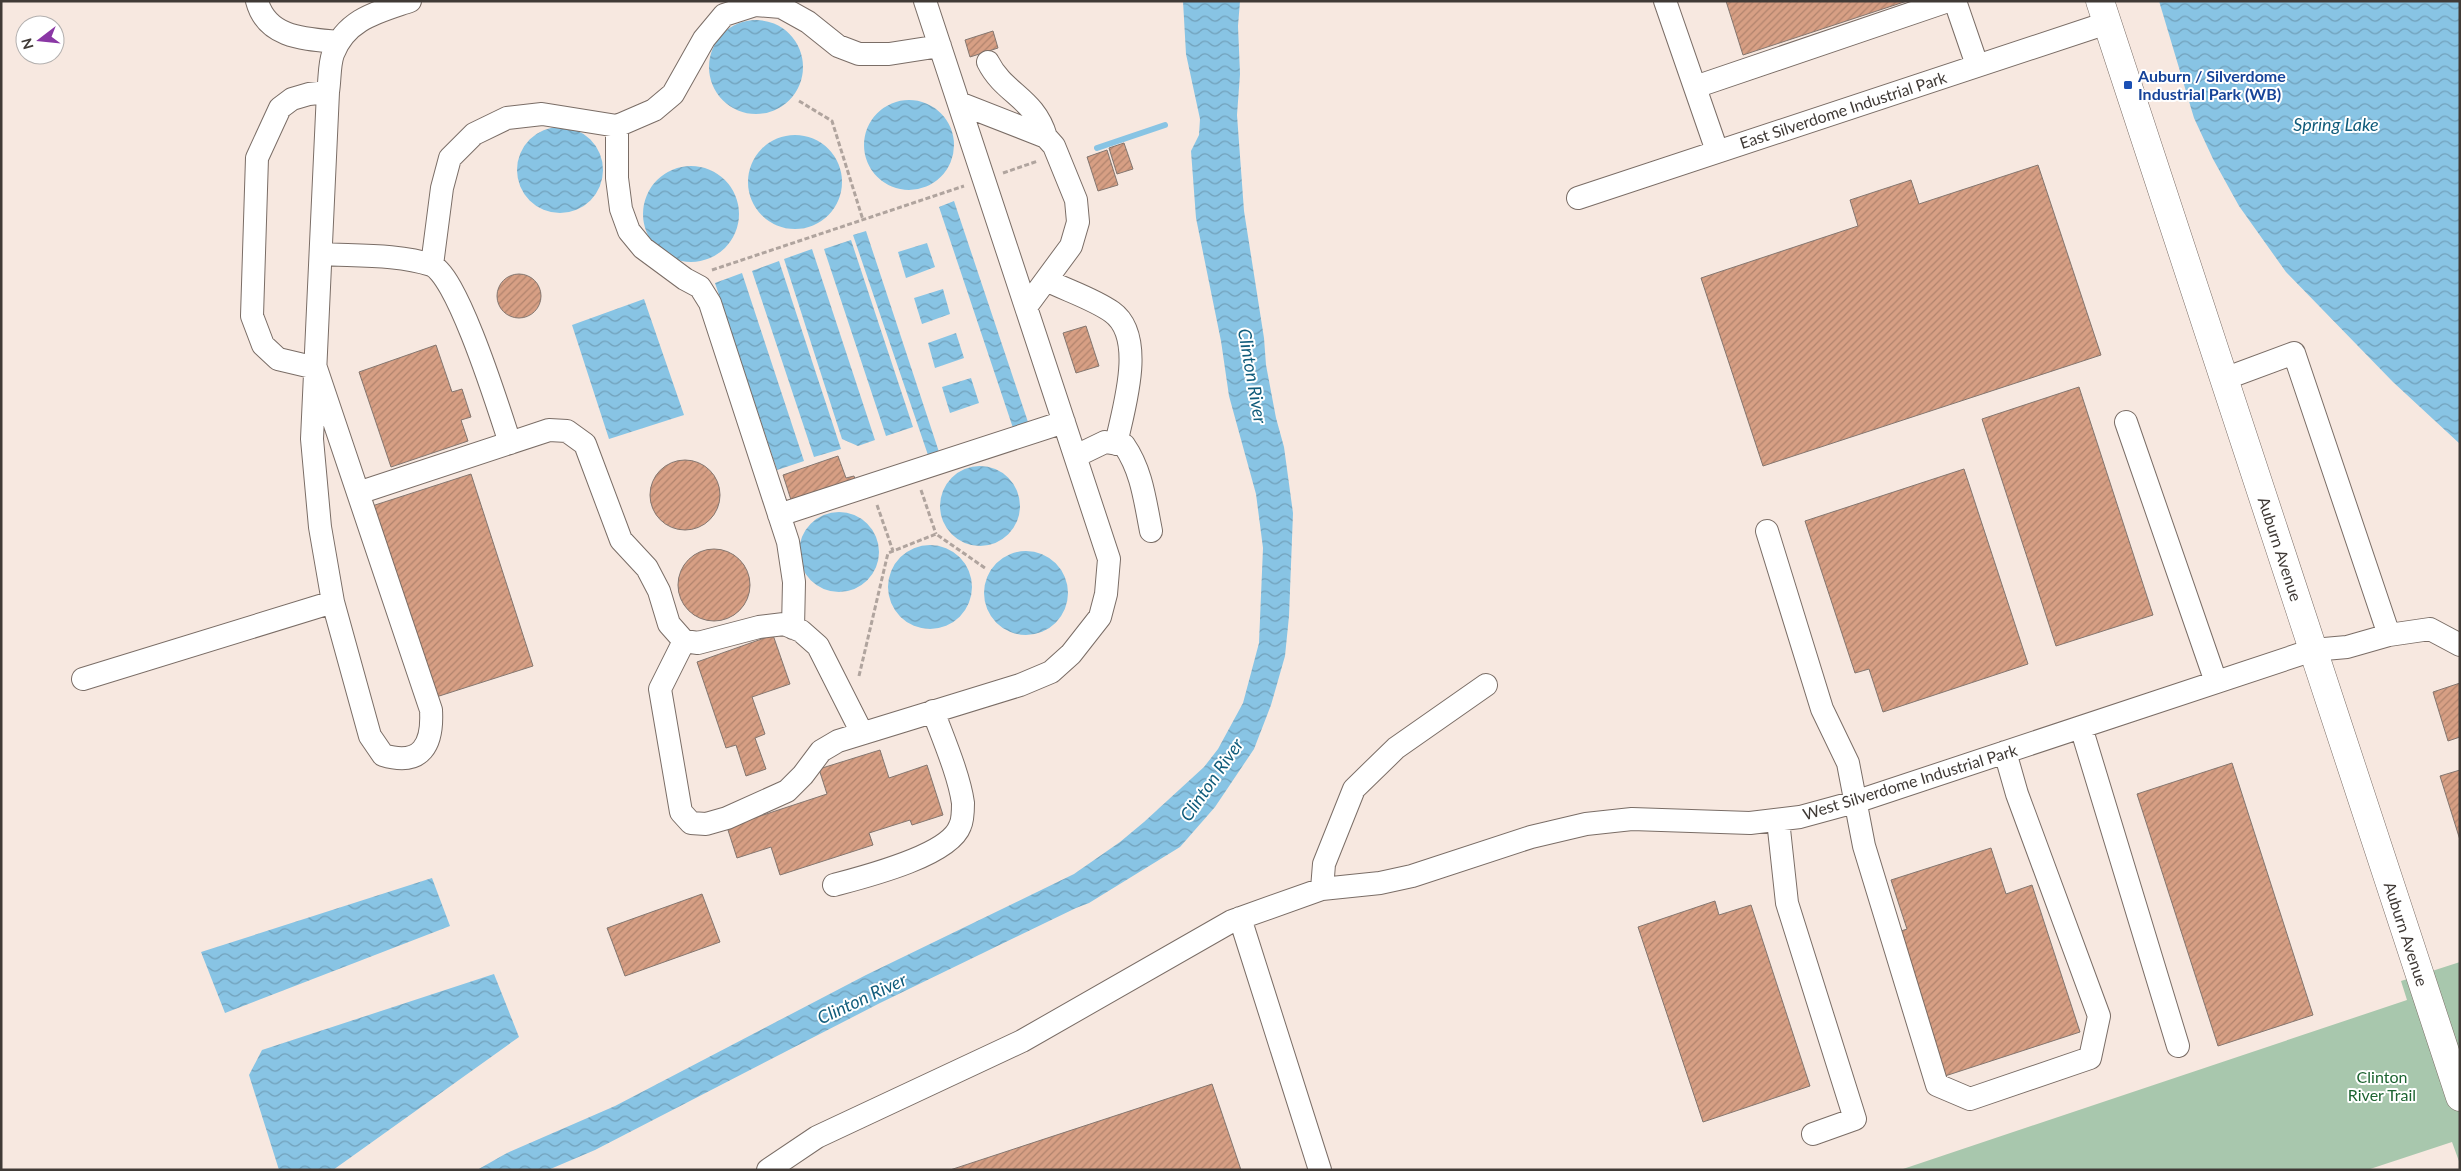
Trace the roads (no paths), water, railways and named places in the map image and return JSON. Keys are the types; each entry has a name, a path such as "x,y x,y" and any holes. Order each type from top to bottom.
{"main road":[{"name":"Auburn Avenue","path":"2104,12 2460,1097"}],"street":[{"path":"257,1 260,13 276,29 297,38 339,42"},
{"path":"316,368 431,710 432,731 426,748 413,757 396,759 383,755 370,736 333,602 320,528 312,440 328,92 333,55 344,32 364,17 410,1"},
{"path":"684,641 660,689 681,812 691,823 706,824 727,818 787,790 803,775 821,751 838,741 1020,685 1051,672 1071,654 1100,617 1106,594 1109,559 925,1"},
{"path":"1665,1 1717,151"},
{"path":"1695,87 1948,1"},
{"path":"1955,1 1977,65"},
{"path":"432,265 442,188 450,158 474,134 507,118 542,114 617,126 654,110 673,94 704,39 724,15 755,5 781,7 808,22 838,46 859,54 889,54 940,46"},
{"name":"East Silverdome Industrial Park","path":"1578,198 1977,65 2104,12"},
{"path":"988,62 994,74 1036,113 1076,200 1078,222 1071,246 1026,307"},
{"path":"316,368 278,359 263,345 252,316 257,158 280,108 292,98 328,92"},
{"path":"958,103 1052,146"},
{"path":"617,126 617,178 621,209 629,231 643,248 700,288 710,303 788,542 794,582 793,628"},
{"path":"321,254 391,258 432,265 445,278 467,319 510,443"},
{"path":"1046,280 1113,313 1123,326 1130,347 1131,375 1116,444"},
{"path":"2224,379 2294,352 2389,634"},
{"path":"779,514 1064,422"},
{"path":"2126,422 2216,682"},
{"path":"358,493 549,430 567,431 585,444 622,540 647,568 658,591 669,624 684,641 698,643 759,627 784,624 801,631 818,646 862,733"},
{"path":"1076,456 1105,442 1124,445 1134,459 1142,482 1151,531"},
{"path":"1767,531 1822,710 1848,763 1864,846 1936,1085 1970,1098 2090,1058 2099,1016 2017,794 2005,752"},
{"path":"84,680 333,602"},
{"name":"West Silverdome Industrial Park","path":"768,1170 817,1137 1022,1042 1240,918 1322,889 1380,883 1412,876 1538,835 1586,824 1632,819 1718,823 1778,820 1828,811 2313,650 2347,647 2389,634 2430,629 2460,645"},
{"path":"1322,889 1324,864 1354,789 1396,748 1486,685"},
{"path":"834,885 884,872 929,853 951,838 960,826 963,803 933,711"},
{"path":"2081,727 2178,1046"},
{"path":"1778,820 1787,903 1855,1119 1813,1134"},
{"path":"1240,918 1320,1170"}],"water":[{"name":"Clinton River","path":"1183,1 1240,1 1238,26 1240,74 1237,115 1244,211 1264,338 1266,365 1276,418 1284,447 1293,513 1289,616 1285,656 1271,705 1254,749 1215,807 1180,847 1089,903 880,1003 595,1150 548,1170 477,1170 507,1153 615,1106 866,975 1074,874 1120,842 1144,822 1204,767 1218,749 1243,703 1259,643 1263,548 1256,494 1229,396 1221,341 1196,218 1191,151 1199,135 1200,119 1186,54"},
{"name":"Spring Lake","path":"2159,1 2460,1 2460,444 2393,382 2286,272 2239,206 2213,159 2194,118"},
{"path":"756,20 774,23 789,34 800,49 803,67 800,85 789,100 774,111 756,114 738,111 723,100 712,85 709,67 712,49 723,34 738,23"},
{"path":"909,100 926,103 941,113 951,128 954,145 951,162 941,177 926,187 909,190 892,187 877,177 867,162 864,145 867,128 877,113 892,103"},
{"path":"560,127 577,130 591,139 600,153 603,170 600,187 591,201 577,210 560,213 543,210 529,201 520,187 517,170 520,153 529,139 543,130"},
{"path":"795,135 813,139 828,149 838,164 842,182 838,200 828,215 813,225 795,229 777,225 762,215 752,200 748,182 752,164 762,149 777,139"},
{"path":"691,166 709,170 725,180 735,196 739,214 735,232 725,248 709,258 691,262 673,258 657,248 647,232 643,214 647,196 657,180 673,170"},
{"path":"954,201 1028,422 1013,428 939,207"},
{"path":"866,231 939,452 928,455 853,235"},
{"path":"851,240 913,427 886,436 824,249"},
{"path":"927,243 935,267 906,278 898,252"},
{"path":"812,249 875,440 858,446 842,439 784,259"},
{"path":"779,261 841,449 814,457 752,271"},
{"path":"742,273 804,461 777,470 715,283"},
{"path":"943,289 950,314 922,324 914,298"},
{"path":"644,299 684,415 609,439 572,325"},
{"path":"956,333 964,358 935,368 928,343"},
{"path":"971,378 979,403 950,413 942,387"},
{"path":"980,466 995,469 1008,478 1017,491 1020,506 1017,521 1008,534 995,543 980,546 965,543 952,534 943,521 940,506 943,491 952,478 965,469"},
{"path":"839,512 854,515 867,524 876,537 879,552 876,567 867,580 854,589 839,592 824,589 811,580 802,567 799,552 802,537 811,524 824,515"},
{"path":"930,545 946,548 960,557 969,571 972,587 969,603 960,617 946,626 930,629 914,626 900,617 891,603 888,587 891,571 900,557 914,548"},
{"path":"1026,551 1049,558 1061,570 1068,593 1061,616 1049,628 1026,635 1003,628 991,616 984,593 991,570 1003,558"},
{"path":"432,878 450,926 225,1013 201,952"},
{"path":"494,974 519,1037 333,1170 279,1170 249,1075 262,1050"}],"waterway":[{"path":"1097,148 1165,125"}],"place":[{"name":"Auburn / Silverdome Industrial Park (WB)","path":"2128,85"}],"park label":[{"name":"Clinton River Trail","path":"2382,1086"}]}
